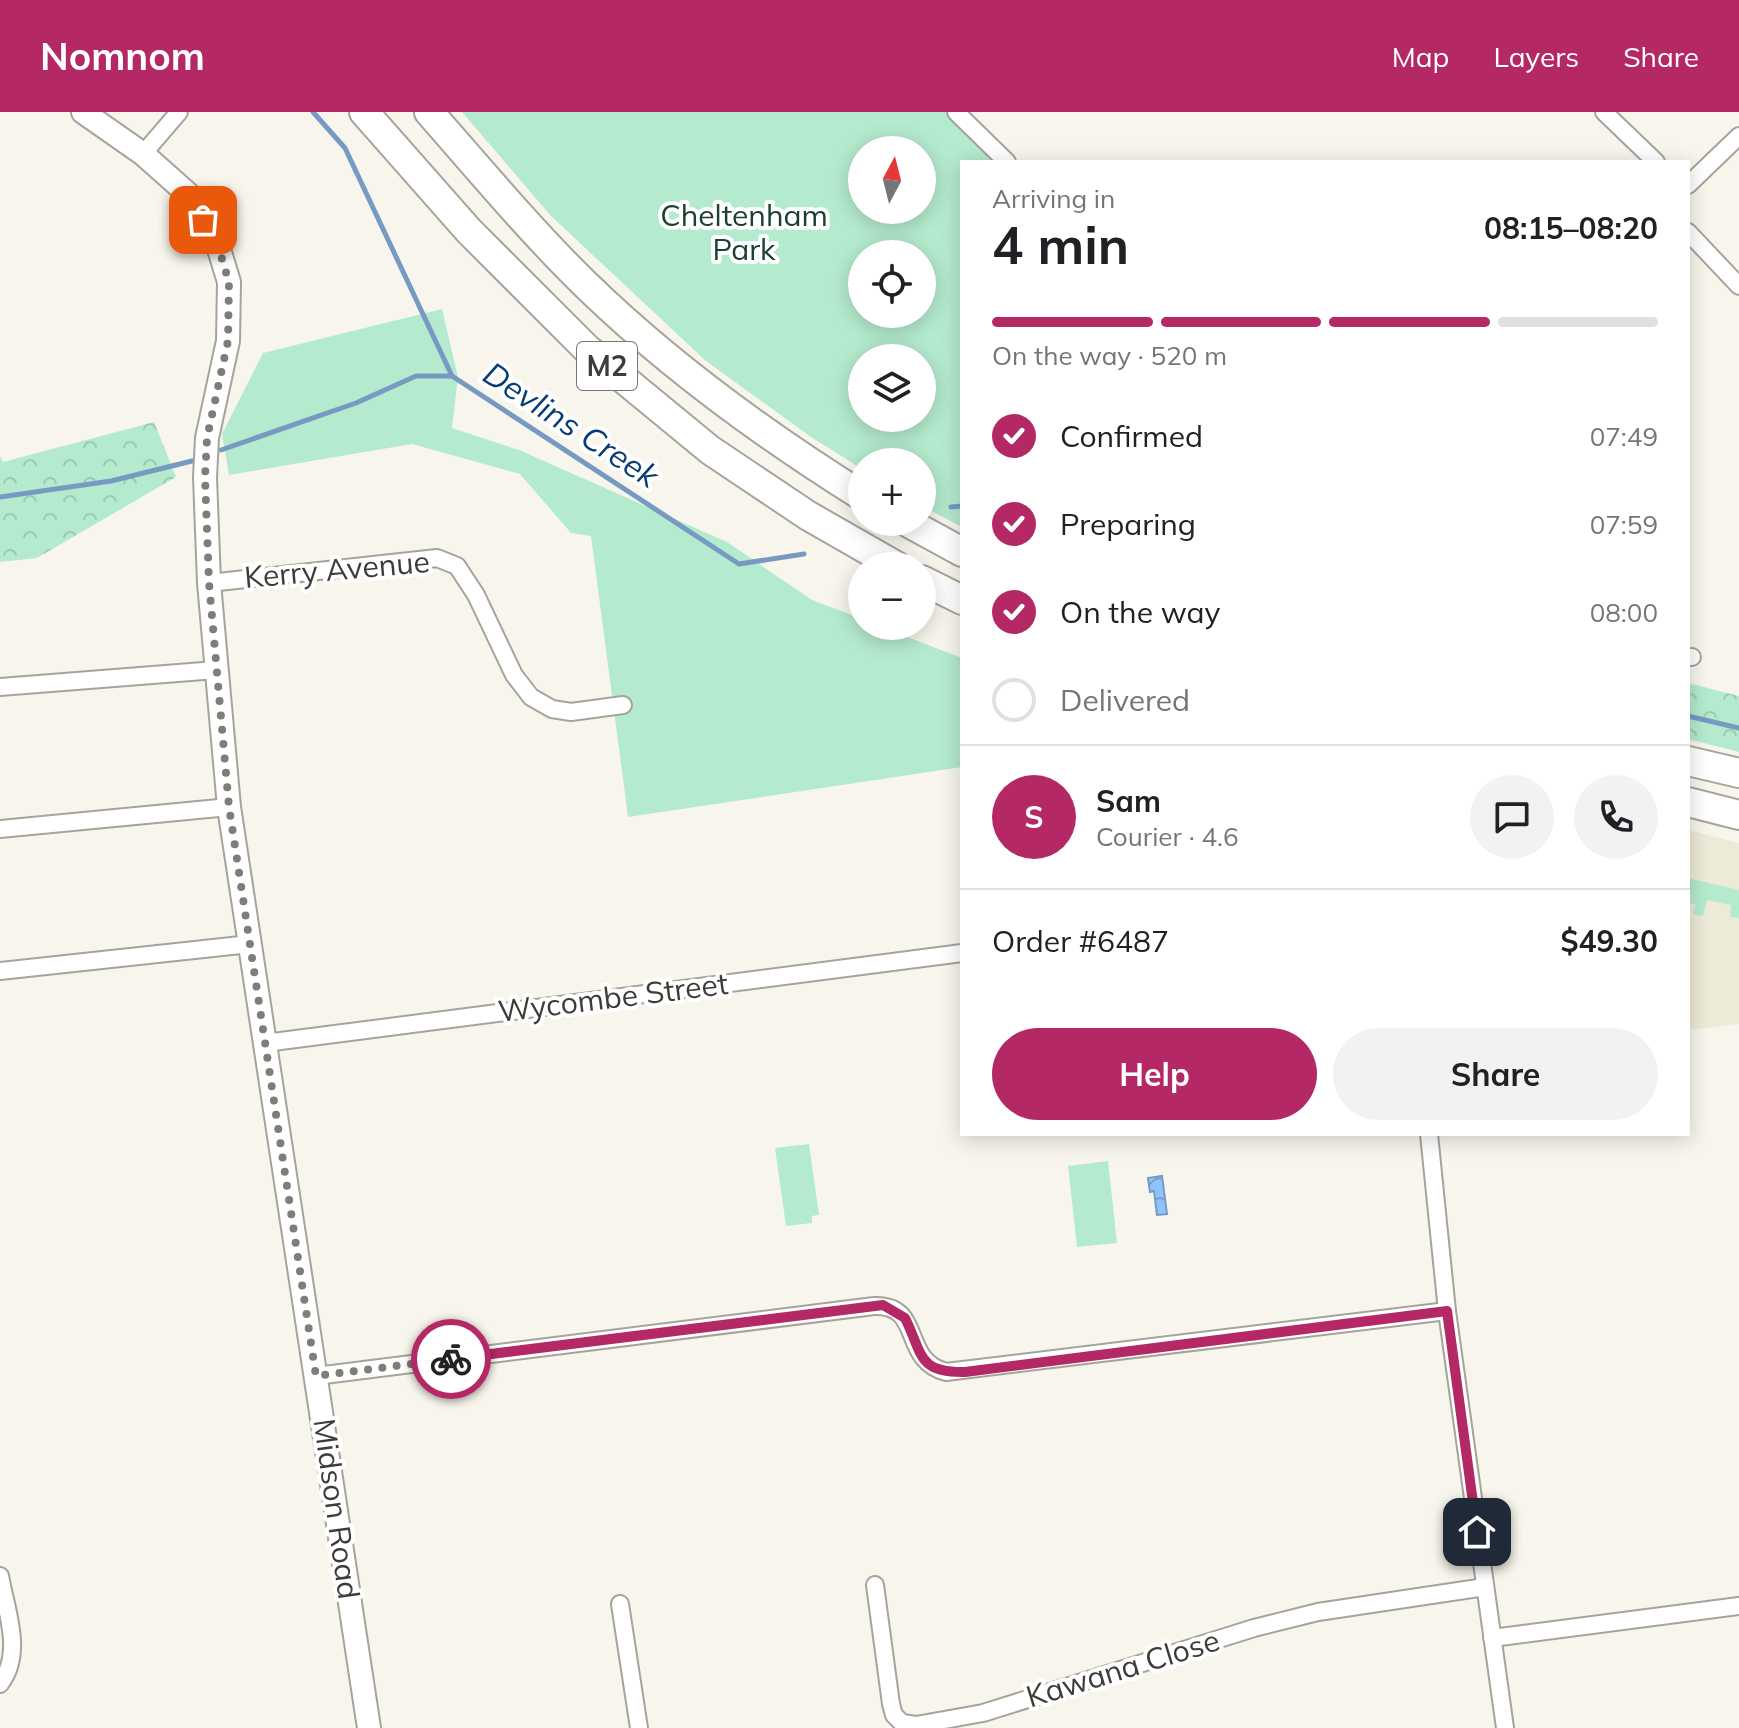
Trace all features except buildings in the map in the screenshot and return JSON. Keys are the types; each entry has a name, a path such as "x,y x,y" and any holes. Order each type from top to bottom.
{"highway":[{"name":"M2","path":"364,112 469,231 586,348 710,450 807,515 872,552"},
{"name":"M2","path":"429,112 545,242 619,316 704,386 799,457 848,487"},
{"path":"933,536 960,551"},
{"path":"936,587 960,599"},
{"path":"1690,761 1739,773"},
{"path":"1690,803 1739,815"}],"street":[{"name":"Midson Road","path":"83,112 143,154 188,194 218,246 229,282 228,341 207,438 205,477 209,583 229,807 369,1728"},
{"path":"143,154 179,112"},
{"path":"956,112 1005,160"},
{"path":"1604,112 1654,160"},
{"path":"1690,183 1739,136"},
{"path":"1690,234 1739,286"},
{"name":"Kerry Avenue","path":"209,583 437,558 457,566 476,595 514,675 531,697 552,709 571,712 623,705"},
{"path":"0,687 216,670"},
{"path":"0,829 229,807"},
{"path":"0,971 250,944"},
{"name":"Wycombe Street","path":"265,1043 960,953"},
{"path":"1429,1136 1447,1311 1505,1728"},
{"path":"316,1376 874,1306 890,1308 905,1318 922,1359 937,1370 946,1372 1447,1311"},
{"path":"0,1576 13,1646 7,1675 0,1684"},
{"name":"Kawana Close","path":"875,1585 894,1715 902,1723 916,1725 983,1713 1254,1628 1318,1612 1485,1587"},
{"path":"620,1604 639,1728"},
{"path":"1492,1638 1739,1606"}],"shaded area":[{"path":"1690,831 1739,843 1739,1024 1690,1030"}],"green space":[{"name":"Cheltenham Park","path":"462,112 956,112 1005,160 960,160 960,526 936,513 936,448 848,448 848,460 706,361 551,216"},
{"path":"442,309 458,377 452,428 519,450 727,542 812,600 848,614 848,640 915,640 960,657 960,767 628,817 591,536 571,533 520,474 412,444 229,475 222,434 263,353"},
{"path":"154,422 176,477 37,558 0,562 0,456 3,462"},
{"path":"1690,684 1739,696 1739,752 1690,740"},
{"path":"1690,878 1739,890 1739,918 1730,917 1731,905 1707,900 1703,916 1693,914 1696,905 1690,903"},
{"path":"809,1144 819,1215 812,1216 812,1223 786,1226 775,1148"},
{"path":"1108,1161 1117,1243 1077,1247 1068,1166"}],"water":[{"path":"1162,1176 1167,1214 1157,1215 1154,1191 1150,1192 1148,1178"}],"waterway":[{"name":"Devlins Creek","path":"313,112 345,148 452,376 739,564 804,554"},
{"path":"221,450 356,403 416,376 452,376"},
{"path":"0,497 111,481 192,461"},
{"name":"Devlins Creek","path":"951,507 960,506"},
{"name":"Devlins Creek","path":"1690,716 1739,728"}],"way so far":[{"path":"203,220 218,246 229,282 228,341 207,438 205,477 209,583 229,807 316,1376 451,1359"}],"route":[{"path":"451,1359 883,1305 905,1318 917,1351 926,1364 946,1372 965,1372 1447,1311 1477,1532"}]}
